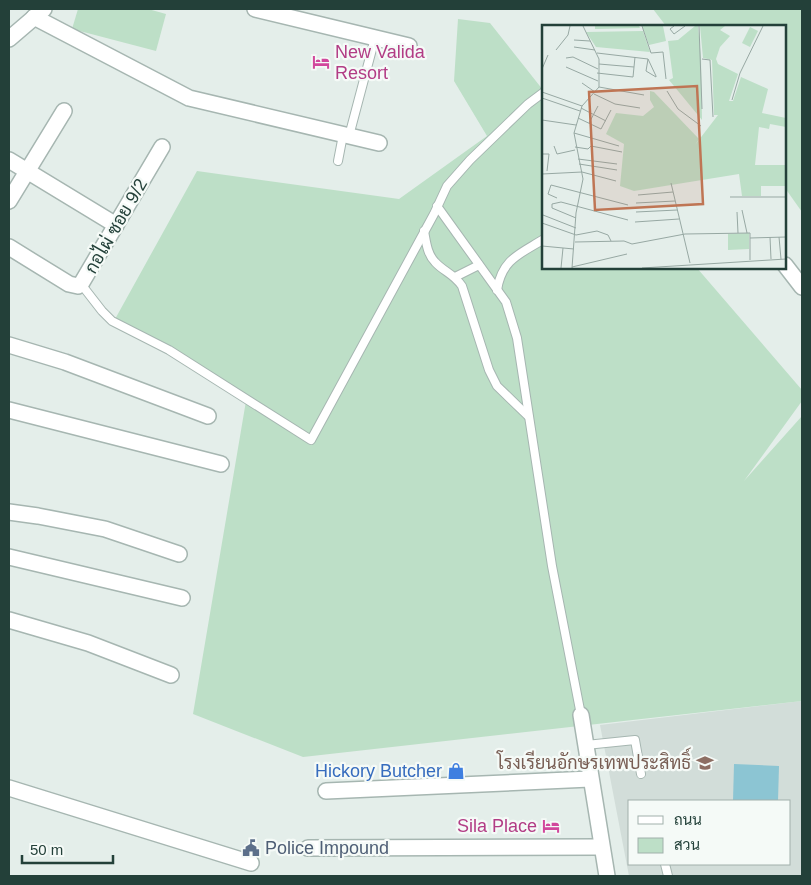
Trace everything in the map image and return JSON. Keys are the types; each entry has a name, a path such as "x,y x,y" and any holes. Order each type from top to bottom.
{"street":[{"path":"256,9 410,46"},
{"path":"11,33 39,13 189,98 379,143"},
{"path":"9,201 64,111"},
{"name":"กอไผ่ ซอย 9/2","path":"9,247 69,284 78,286 81,284 162,147"},
{"path":"9,160 116,226"},
{"path":"786,266 802,287"},
{"path":"9,344 65,362 208,416"},
{"path":"9,410 221,464"},
{"path":"9,512 105,529 179,554"},
{"path":"9,557 182,598"},
{"path":"9,620 88,644 171,675"},
{"path":"582,723 607,876"},
{"path":"326,792 590,779"},
{"path":"9,788 251,863"},
{"path":"308,848 601,847"}],"lane":[{"path":"338,161 375,38"},
{"path":"81,284 112,321 169,350 311,440 447,186 470,160 528,104 542,94"},
{"path":"437,206 506,302 517,338 552,566 582,723"},
{"path":"424,231 428,251 434,261 455,277 462,286 489,370 497,386 528,416"},
{"path":"497,290 499,277 510,260 542,240"},
{"path":"455,277 479,265"},
{"path":"586,745 635,740 642,774"}],"shaded area":[{"name":"โรงเรียนอักษรเทพประสิทธิ์","path":"802,701 802,876 629,876 600,725"}],"green space":[{"path":"78,9 148,9 166,14 156,51 72,29"},
{"path":"653,9 802,9 802,212 786,189 786,25 665,25"},
{"path":"458,19 490,23 542,89 542,269 698,269 802,390 802,401 744,481 802,416 802,701 303,757 193,714 246,401 114,321 197,171 399,199 487,136 454,81"}],"water":[{"path":"734,764 779,766 778,800 733,800"}],"place":[{"name":"New Valida Resort","path":"321,62"},
{"name":"โรงเรียนอักษรเทพประสิทธิ์","path":"705,763"},
{"name":"Hickory Butcher","path":"456,771"},
{"name":"Sila Place","path":"551,826"},
{"name":"Police Impound","path":"251,848"}]}
